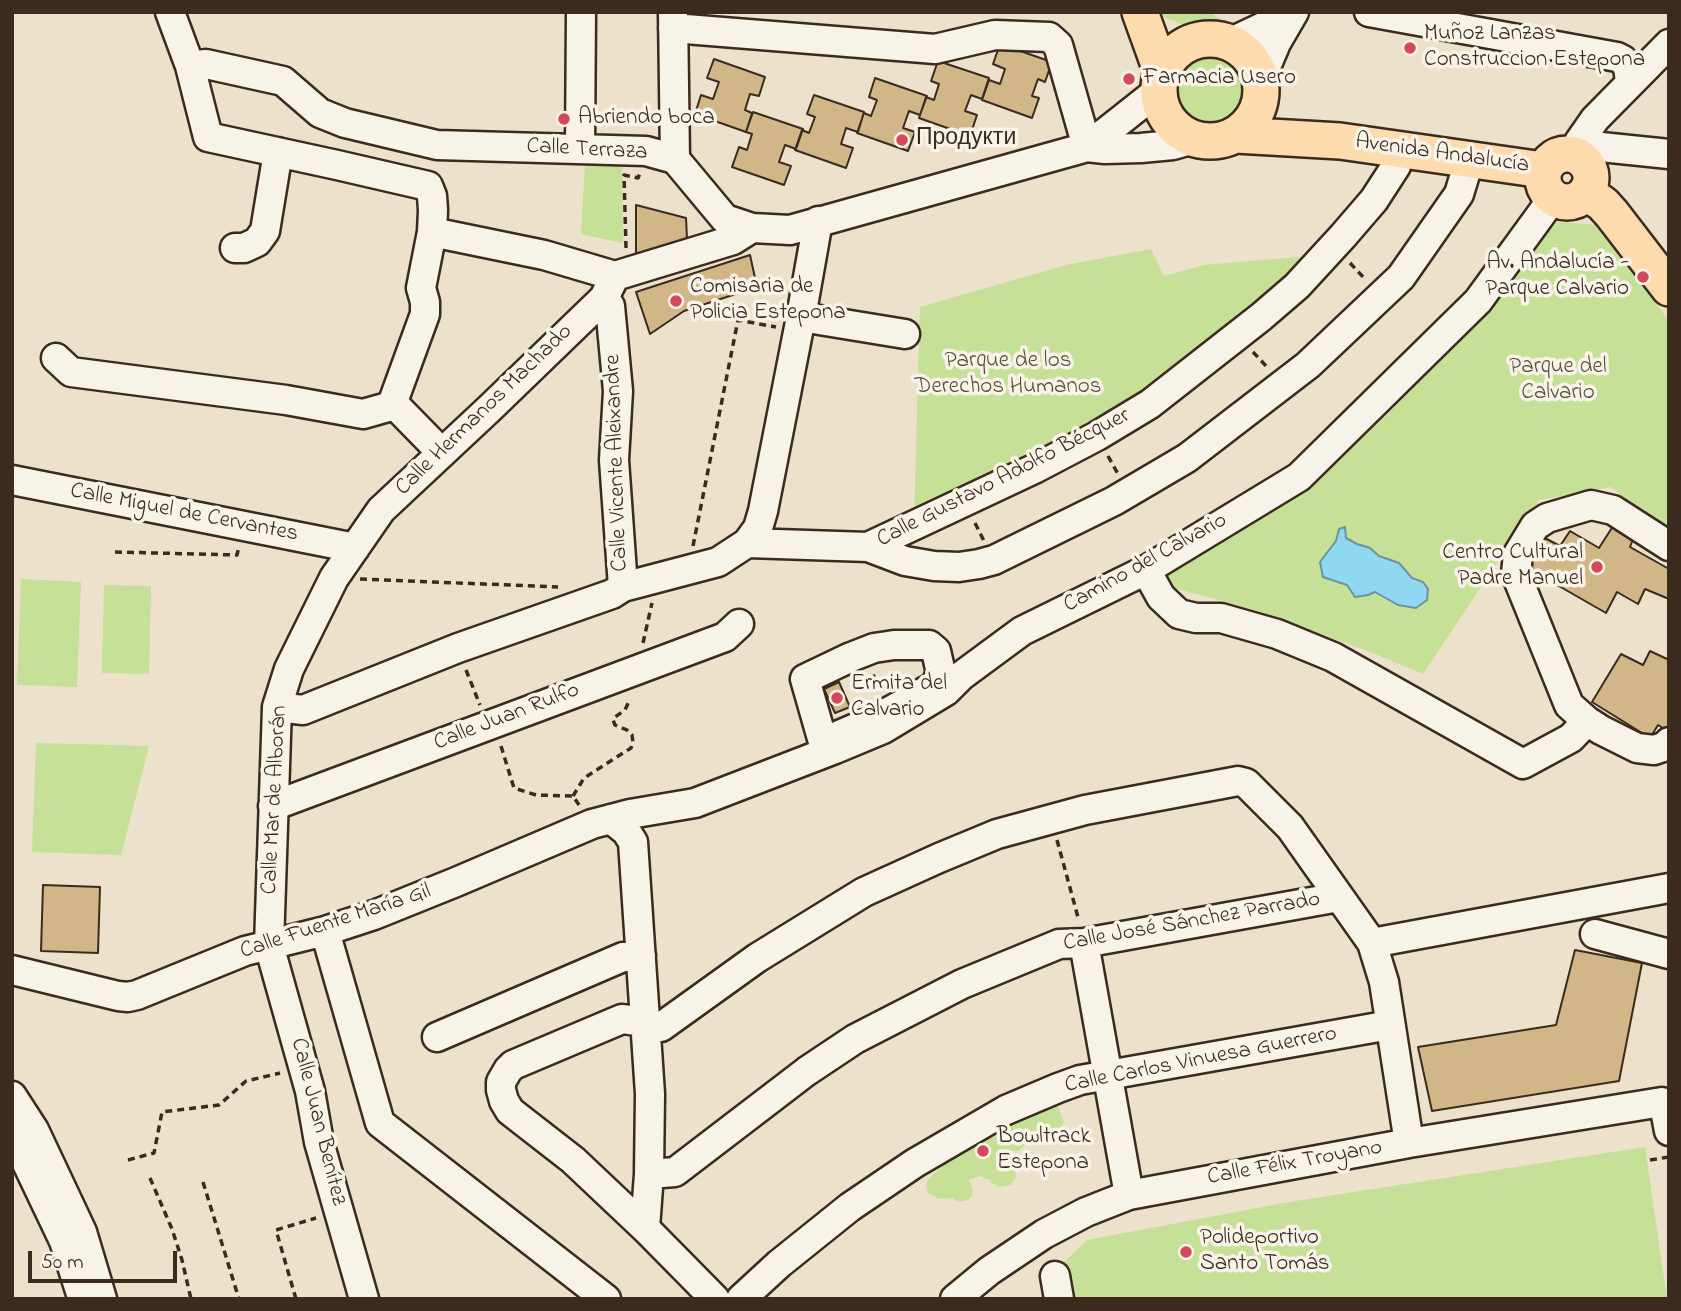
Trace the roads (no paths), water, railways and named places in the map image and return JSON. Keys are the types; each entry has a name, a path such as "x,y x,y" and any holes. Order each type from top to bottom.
{"main road":[{"path":"1140,12 1177,36 1193,42"},
{"path":"1140,12 1161,82 1161,106 1168,121 1180,132 1208,142 1236,135 1249,122 1256,109 1261,87 1256,69 1249,58 1240,49 1219,40 1193,42 1180,49 1169,60 1161,82"},
{"name":"Avenida Andalucía","path":"1261,87 1290,117 1340,141"},
{"name":"Avenida Andalucía","path":"1236,135 1340,141 1470,158 1568,175"},
{"path":"1568,175 1612,214 1669,288"}],"street":[{"path":"170,12 190,66 208,137 428,186 432,196 432,232 421,288 425,314 394,399 395,405 442,453"},
{"path":"580,149 581,12"},
{"path":"1229,43 1263,27 1285,12"},
{"path":"1261,87 1276,43 1294,12"},
{"path":"1369,12 1617,57 1628,67 1630,82"},
{"path":"675,159 673,20 935,49 995,35 1049,37 1058,45 1087,147"},
{"name":"Camino del Calvario","path":"655,811 695,803 883,729 946,691 961,676 1022,631 1146,570 1298,477 1478,301 1568,175 1579,142 1595,119 1669,44"},
{"name":"Calle Terraza","path":"190,66 206,64 283,81 320,113 345,123 437,145 646,151 675,159 725,219 752,228 790,230 1087,147 1141,148 1173,145 1194,139"},
{"name":"Calle Terraza","path":"1087,147 1161,82"},
{"path":"1568,175 1586,154 1601,147 1669,154"},
{"name":"Calle Gustavo Adolfo Bécquer","path":"747,543 868,547 1097,436 1150,404 1297,286 1374,200 1396,166 1398,149"},
{"path":"234,248 244,248 257,242 265,231 278,152"},
{"path":"868,547 905,561 933,566 979,565 994,560 1128,492 1187,458 1308,365 1401,276 1459,194 1470,158"},
{"name":"Calle Vicente Aleixandre","path":"616,282 610,306 618,391 614,460 623,587 718,562 747,543 758,528 818,221"},
{"path":"432,232 544,255 616,282 733,240 752,228"},
{"name":"Calle Hermanos Machado","path":"355,548 381,510 616,282"},
{"path":"800,324 905,334"},
{"path":"56,358 71,372 286,400 363,414 395,405"},
{"name":"Calle Miguel de Cervantes","path":"12,480 355,548"},
{"path":"1669,546 1612,510 1591,505 1547,518 1535,526 1518,554 1516,574 1569,705 1601,730 1637,748 1654,750 1666,746 1669,742"},
{"name":"Calle Mar de Alborán","path":"269,945 277,707 289,669 334,578 355,548"},
{"path":"1146,570 1161,597 1179,614 1196,618 1221,618 1277,634 1333,657 1523,764 1571,738 1587,721"},
{"path":"277,707 303,710 458,648 612,594 623,587"},
{"name":"Calle Juan Rulfo","path":"273,806 725,637 739,624"},
{"path":"907,636 925,637 941,646 961,676"},
{"path":"929,645 936,652 941,673 935,686 874,720 823,742 805,679 874,648 929,645"},
{"path":"715,1299 573,1160 510,1111 501,1090 504,1076 513,1065 622,1019 661,1027 757,958 864,892 997,834 1098,807 1238,781 1246,783 1290,827 1372,943 1384,982 1409,1143"},
{"path":"634,842 655,811"},
{"name":"Calle Fuente María Gil","path":"12,970 128,997 137,995 245,951 325,931 374,915 601,822 655,811"},
{"path":"601,822 626,831 634,842 650,1094 645,1228"},
{"path":"1372,943 1669,888"},
{"name":"Calle José Sánchez Parrado","path":"649,1174 675,1172 807,1071 855,1039 962,984 1059,944 1084,943 1339,897"},
{"path":"325,931 380,1123 606,1299"},
{"path":"1595,934 1669,954"},
{"path":"1084,943 1129,1195"},
{"name":"Calle Juan Benítez","path":"269,945 364,1299"},
{"path":"437,1037 623,957 641,956"},
{"name":"Calle Carlos Vinuesa Guerrero","path":"741,1299 779,1264 850,1207 915,1163 1006,1110 1080,1080 1390,1025"},
{"path":"12,1096 34,1130 78,1222 102,1299"},
{"name":"Calle Félix Troyano","path":"955,1299 989,1271 1044,1234 1086,1212 1129,1195 1409,1143 1667,1108"},
{"path":"12,1132 60,1231 82,1299"}],"water":[{"path":"1345,527 1346,538 1370,548 1379,556 1399,563 1412,578 1423,582 1428,589 1427,600 1416,608 1398,605 1375,592 1355,597 1347,585 1323,577 1320,562 1336,541 1339,529"}],"place":[{"name":"Muñoz Lanzas Construccion Estepona","path":"1410,48"},
{"name":"Farmacia Usero","path":"1129,79"},
{"name":"Abriendo boca","path":"564,119"},
{"name":"Продукти","path":"902,140"},
{"name":"Av. Andalucía - Parque Calvario","path":"1643,277"},
{"name":"Comisaria de Policia Estepona","path":"676,301"},
{"name":"Centro Cultural Padre Manuel","path":"1597,567"},
{"name":"Ermita del Calvario","path":"837,698"},
{"name":"Bowltrack Estepona","path":"983,1151"},
{"name":"Polideportivo Santo Tomás","path":"1186,1252"}],"park label":[{"name":"Parque de los Derechos Humanos","path":"1008,375"},
{"name":"Parque del Calvario","path":"1558,381"}]}
